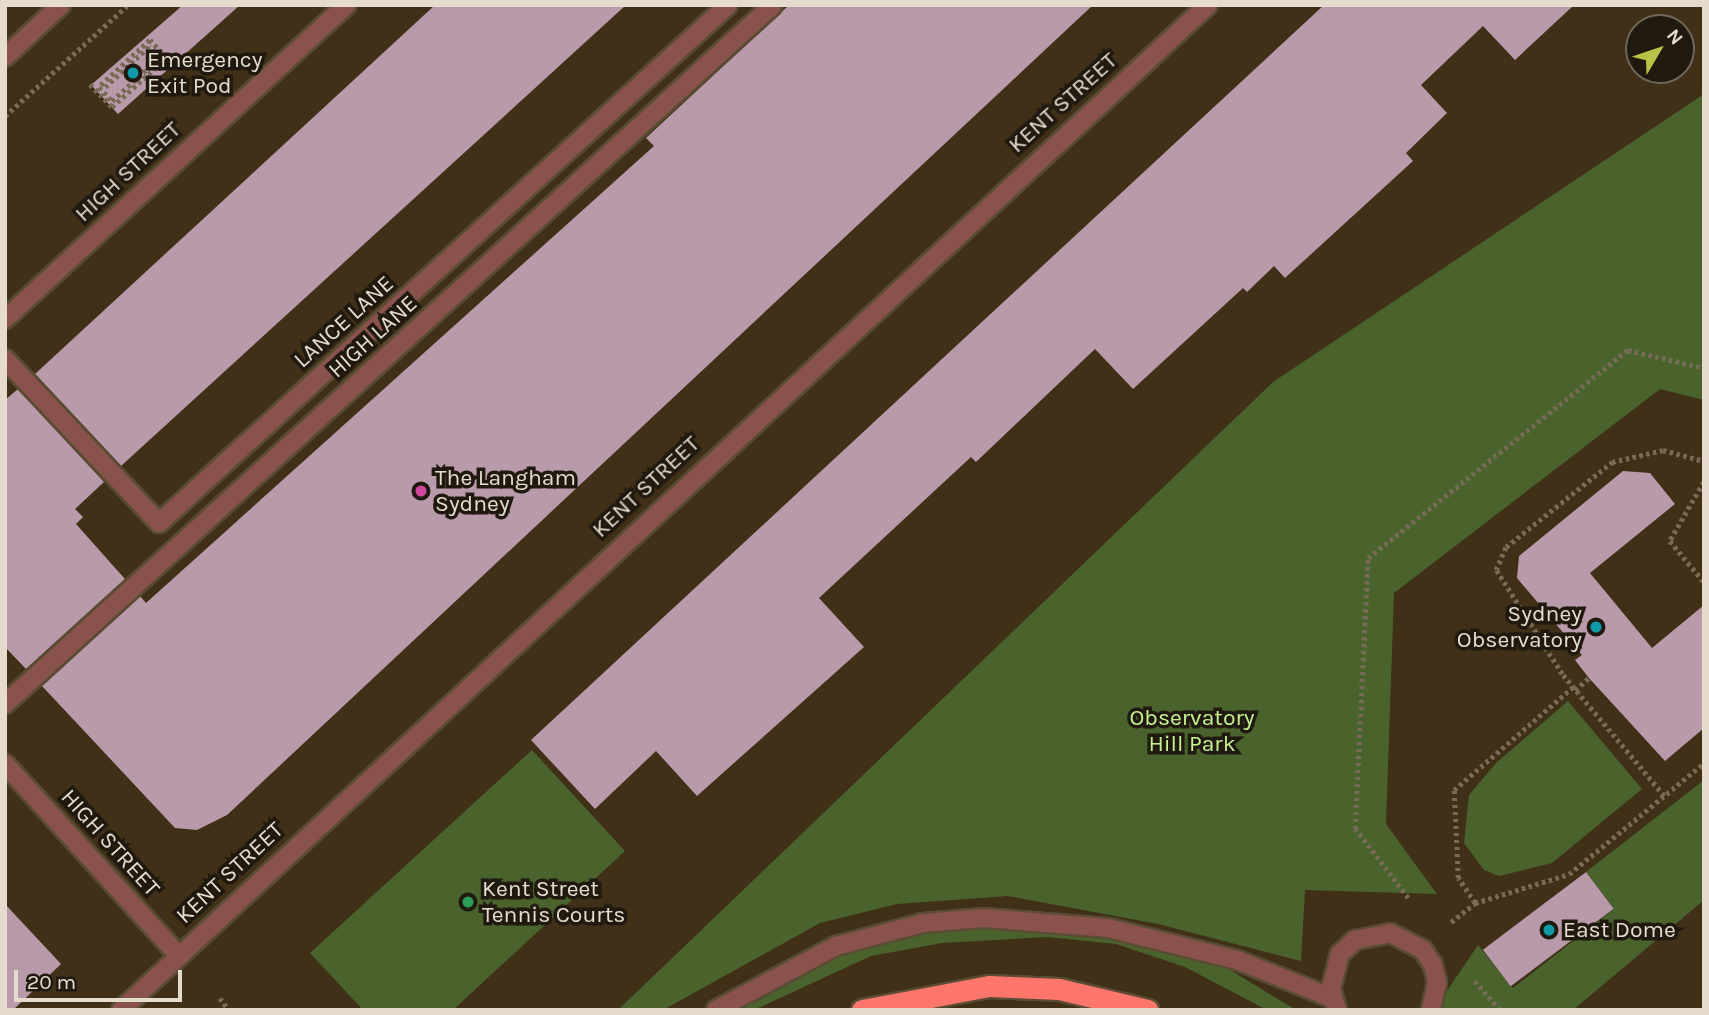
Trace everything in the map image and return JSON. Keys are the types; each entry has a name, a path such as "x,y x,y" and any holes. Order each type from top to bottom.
{"highway":[{"path":"862,1010 989,986 1059,989 1148,1010"}],"street":[{"path":"5,57 61,5"},
{"name":"HIGH STREET","path":"5,319 347,5"},
{"name":"LANCE LANE","path":"5,359 159,523 729,5"},
{"name":"HIGH LANE","path":"5,704 773,5"},
{"name":"KENT STREET","path":"121,1010 1208,5"},
{"name":"HIGH STREET","path":"5,764 178,955"},
{"path":"716,1010 836,946 923,923 984,918 1108,928 1237,960 1335,1004 1340,954 1355,940 1390,933 1423,950 1433,965 1437,983 1431,1010"}],"path":[{"path":"5,116 128,5"},
{"path":"90,84 112,107 166,58 150,40 99,87 112,101 159,58 149,47 106,86"},
{"path":"1411,902 1355,829 1367,558 1628,350 1704,368"},
{"path":"1664,796 1574,689 1496,570 1506,547 1612,461 1664,450 1704,461"},
{"path":"1704,482 1670,541 1704,582"},
{"path":"1475,903 1458,878 1454,790 1589,678"},
{"path":"1446,926 1475,903 1569,874 1704,763"},
{"path":"220,998 229,1010"}],"green space":[{"name":"Observatory Hill Park","path":"1704,94 1704,400 1660,389 1394,593 1386,824 1437,894 1305,890 1301,961 1158,924 1008,896 897,904 820,923 663,1010 618,1010 1273,382"},
{"path":"1568,701 1642,789 1552,863 1499,876 1484,870 1464,843 1469,795 1496,763"},
{"name":"Kent Street Tennis Courts","path":"532,750 625,851 453,1010 363,1010 310,953"},
{"path":"1704,780 1704,900 1573,1010 1434,1010 1478,945 1513,988 1614,909 1586,872"},
{"path":"1029,915 1222,965 1296,1010 1267,1010 1185,967 1116,944 1048,937 942,943 871,956 754,1010 723,1010 790,969 911,929"}],"building":[{"name":"Emergency Exit Pod","path":"183,5 240,5 118,114 91,85"},
{"path":"435,5 626,5 121,466 35,374"},
{"name":"The Langham Sydney","path":"789,5 1093,5 227,815 197,830 175,828 42,686 140,596 146,603 654,146 646,138"},
{"path":"1324,5 1574,5 1515,60 1483,26 1421,85 1447,113 1406,153 1413,161 1285,278 1274,266 1247,292 1243,288 1133,389 1095,349 976,462 971,457 819,598 864,647 697,796 656,751 595,809 531,740"},
{"path":"18,389 104,482 75,509 83,517 76,524 125,579 26,669 5,647 5,400"},
{"name":"Sydney Observatory","path":"1623,471 1650,473 1675,504 1590,573 1652,648 1704,605 1704,728 1665,761 1589,678 1575,660 1582,655 1517,578 1519,556"},
{"name":"East Dome","path":"1586,872 1614,909 1511,986 1483,950"},
{"path":"5,904 61,964 13,1010 5,1010"}],"place":[{"name":"Emergency Exit Pod","path":"133,73"},
{"name":"The Langham Sydney","path":"421,491"},
{"name":"Sydney Observatory","path":"1596,627"},
{"name":"Kent Street Tennis Courts","path":"468,902"},
{"name":"East Dome","path":"1549,930"}]}
